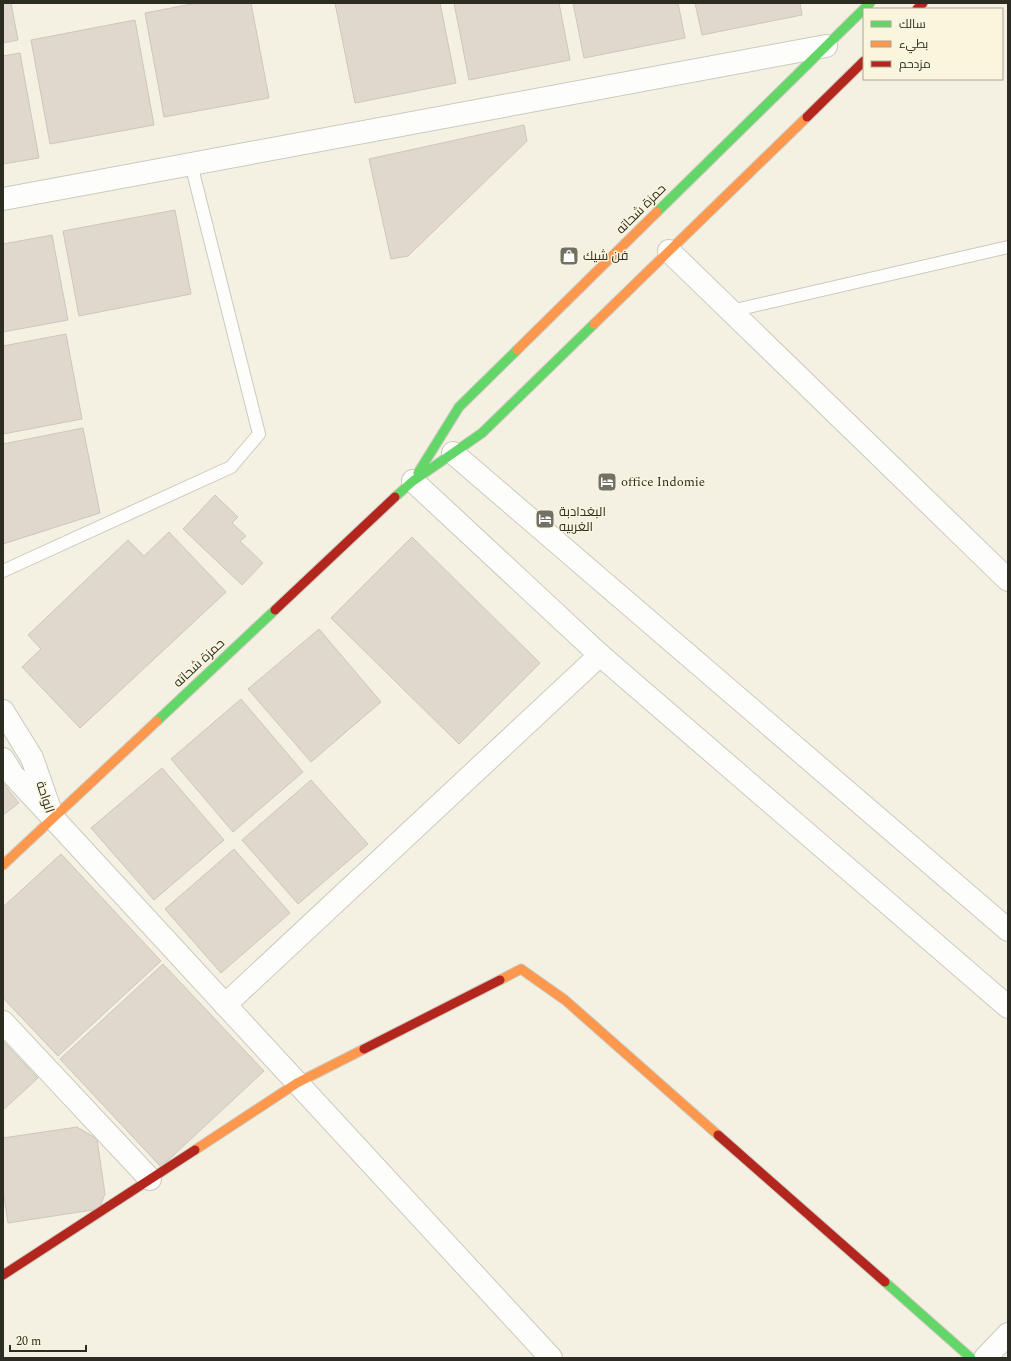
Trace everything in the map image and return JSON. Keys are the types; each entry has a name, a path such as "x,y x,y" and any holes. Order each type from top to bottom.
{"main road":[{"name":"حمزة شحاته","path":"413,481 459,407 863,10"},
{"name":"حمزة شحاته","path":"3,865 413,481 482,433 863,62"},
{"path":"4,1274 297,1083 521,969 565,1000 971,1358"}],"street":[{"path":"3,199 826,46"},
{"path":"669,251 1008,580"},
{"path":"453,453 1008,930"},
{"path":"413,481 600,655 1008,1007"},
{"path":"225,1006 600,655"},
{"name":"الواحة","path":"3,711 32,758 53,818"},
{"name":"الواحة","path":"3,759 13,775 53,818"},
{"path":"53,818 551,1358"},
{"path":"3,1022 150,1179"},
{"path":"985,1358 1008,1334"}],"lane":[{"path":"3,571 231,467 259,434 191,164"},
{"path":"731,311 1008,247"}],"building":[{"path":"3,3 11,3 18,40 3,43"},
{"path":"197,3 251,3 269,98 164,117 145,13"},
{"path":"335,3 440,3 456,83 355,103"},
{"path":"454,3 559,3 570,60 469,80"},
{"path":"573,3 678,3 685,38 584,58"},
{"path":"695,3 800,3 802,15 702,35"},
{"path":"135,20 154,125 50,144 31,40"},
{"path":"20,53 39,158 3,164 3,56"},
{"path":"524,125 527,141 408,256 391,259 369,159"},
{"path":"175,210 191,294 79,316 63,231"},
{"path":"52,235 68,320 3,332 3,244"},
{"path":"66,334 82,419 3,434 3,346"},
{"path":"83,428 100,513 3,544 3,444"},
{"path":"215,495 238,517 232,523 246,536 240,541 263,563 242,585 183,529"},
{"path":"169,532 226,592 80,728 22,667 41,649 28,635 128,540 144,556"},
{"path":"412,537 540,663 459,744 331,618"},
{"path":"319,629 381,702 311,762 248,689"},
{"path":"241,699 303,772 233,832 171,759"},
{"path":"162,768 224,840 154,900 91,828"},
{"path":"311,780 368,844 298,904 242,840"},
{"path":"3,783 19,803 3,815"},
{"path":"234,849 290,913 221,973 165,909"},
{"path":"61,854 161,961 58,1056 3,998 3,907"},
{"path":"163,964 264,1071 161,1167 60,1059"},
{"path":"3,1041 38,1078 3,1110"},
{"path":"77,1127 97,1139 105,1194 99,1209 8,1223 3,1190 3,1138"}],"traffic: fast":[{"path":"865,8 870,3"},
{"path":"657,212 863,10"},
{"path":"395,497 413,481 482,433 594,324"},
{"path":"418,473 459,407 517,350"},
{"path":"157,721 275,610"},
{"path":"885,1282 971,1358"}],"traffic: slow":[{"path":"594,324 807,117"},
{"path":"517,350 657,212"},
{"path":"3,865 157,721"},
{"path":"500,980 521,969 565,1000 718,1135"},
{"path":"195,1150 297,1083 364,1049"}],"traffic: jam":[{"path":"918,8 923,3"},
{"path":"807,117 863,62"},
{"path":"275,610 395,497"},
{"path":"364,1049 500,980"},
{"path":"718,1135 885,1282"},
{"path":"3,1275 195,1150"}],"place":[{"name":"فن شيك","path":"569,256"},
{"name":"office Indomie","path":"607,482"},
{"name":"البغدادبة الغربيه","path":"545,519"}]}
